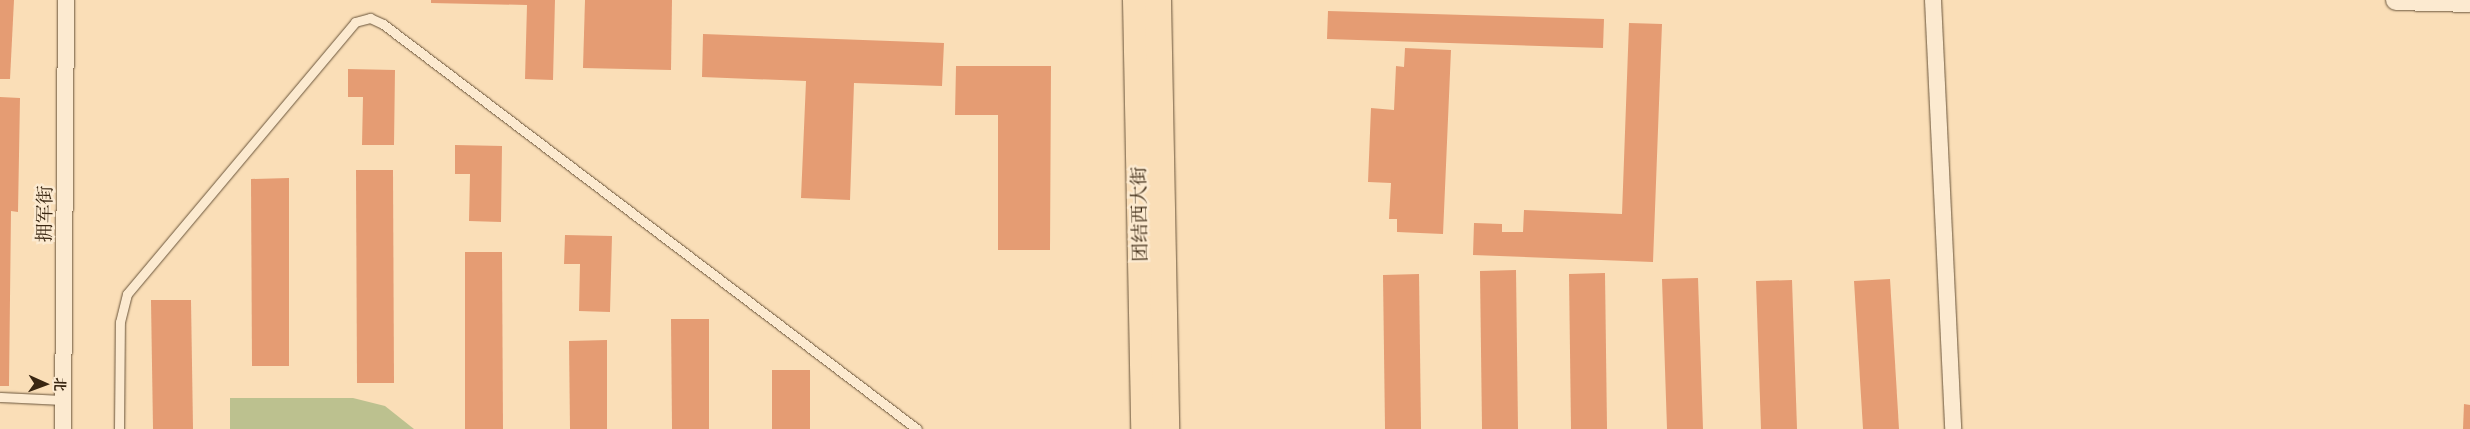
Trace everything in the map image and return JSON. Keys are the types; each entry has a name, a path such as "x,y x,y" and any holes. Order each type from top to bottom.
{"main road":[{"name":"团结西大街","path":"1136,0 1144,429"},
{"name":"团结西大街","path":"1158,0 1166,429"}],"street":[{"name":"拥军街","path":"62,429 66,0"},
{"path":"1933,0 1953,429"},
{"path":"2396,0 2470,2"}],"lane":[{"path":"119,429 121,316 126,294 356,22 370,18 383,24 917,429"},
{"path":"0,397 63,400"}],"green space":[{"path":"230,398 353,398 385,406 414,429 230,429"}],"building":[{"path":"0,0 14,0 10,79 0,79"},
{"path":"431,0 555,0 553,80 525,79 527,5 431,3"},
{"path":"585,0 672,0 671,70 583,68"},
{"path":"1328,11 1604,19 1603,48 1327,39"},
{"path":"1629,23 1662,24 1653,262 1473,255 1474,223 1502,224 1502,232 1523,232 1524,210 1622,214"},
{"path":"703,34 944,43 942,86 854,83 850,200 801,198 806,81 702,77"},
{"path":"1405,48 1451,50 1443,234 1397,232 1397,219 1389,219 1391,183 1368,182 1371,108 1394,110 1396,66 1404,67"},
{"path":"956,66 1051,66 1050,250 998,250 998,115 955,115"},
{"path":"348,69 395,70 394,145 362,145 363,97 348,97"},
{"path":"0,97 20,98 18,212 11,211 9,386 0,386"},
{"path":"455,145 502,146 501,222 469,221 470,174 455,174"},
{"path":"356,170 393,170 394,383 357,383"},
{"path":"289,178 289,366 252,366 251,179"},
{"path":"565,235 612,236 610,312 579,311 580,264 564,264"},
{"path":"465,252 502,252 503,429 465,429"},
{"path":"1516,270 1518,429 1482,429 1480,271"},
{"path":"1605,273 1607,429 1571,429 1569,274"},
{"path":"1419,274 1421,429 1385,429 1383,275"},
{"path":"1698,278 1703,429 1667,429 1662,279"},
{"path":"1890,279 1899,429 1863,429 1854,281"},
{"path":"1792,280 1797,429 1761,429 1756,281"},
{"path":"151,300 191,300 193,429 153,429"},
{"path":"671,319 709,319 709,429 672,429"},
{"path":"607,340 607,429 570,429 569,341"},
{"path":"772,370 810,370 810,429 772,429"},
{"path":"2464,404 2470,405 2470,429 2463,429"}]}
